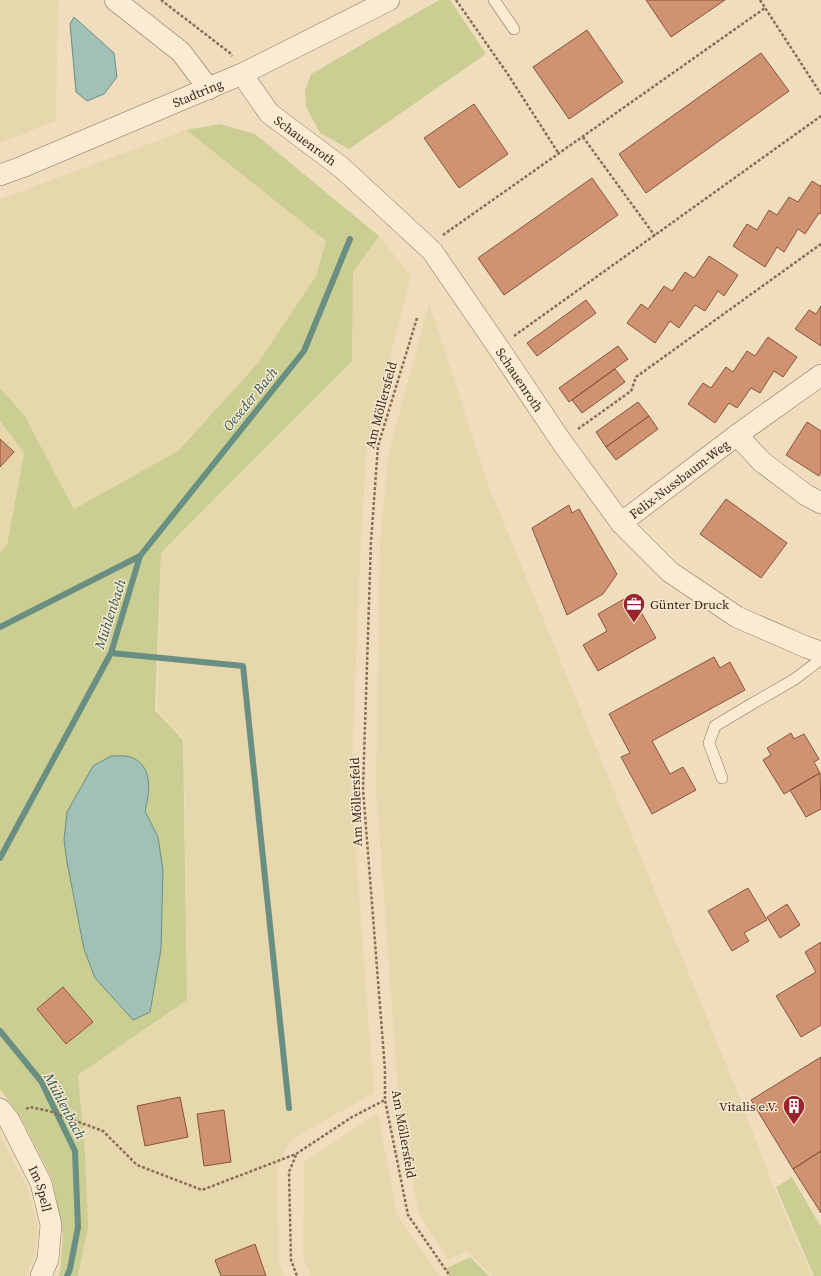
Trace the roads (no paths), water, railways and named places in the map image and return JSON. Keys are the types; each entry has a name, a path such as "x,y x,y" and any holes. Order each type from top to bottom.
{"street":[{"path":"115,0 181,52 209,89"},
{"name":"Stadtring","path":"0,175 209,89 389,0"},
{"name":"Schauenroth","path":"242,74 269,113 341,167 432,251 561,441 622,523 670,572 737,617 821,652"},
{"name":"Felix-Nussbaum-Weg","path":"622,523 737,434 821,375"},
{"name":"Felix-Nussbaum-Weg","path":"737,434 762,462 806,495 821,503"},
{"name":"Im Spell","path":"0,1108 9,1120 41,1183 51,1225 48,1259 41,1276"}],"lane":[{"path":"494,0 514,29"},
{"path":"722,778 709,744 716,726 795,679 821,659"}],"water":[{"path":"74,17 114,53 117,77 104,94 87,101 76,92 70,24"},
{"path":"111,756 133,758 139,762 147,774 149,789 145,811 158,837 163,871 161,949 150,1012 133,1020 95,978 84,949 64,840 67,812 93,766"}],"waterway":[{"name":"Oeseder Bach","path":"140,556 304,351 350,239"},
{"name":"Mühlenbach","path":"0,627 140,556 111,653 0,858"},
{"path":"111,653 243,666 289,1108"},
{"name":"Mühlenbach","path":"0,1031 41,1081 75,1151 78,1227 70,1269 67,1276"}],"place":[{"name":"Günter Druck","path":"634,624"},
{"name":"Vitalis e.V.","path":"794,1126"}]}
